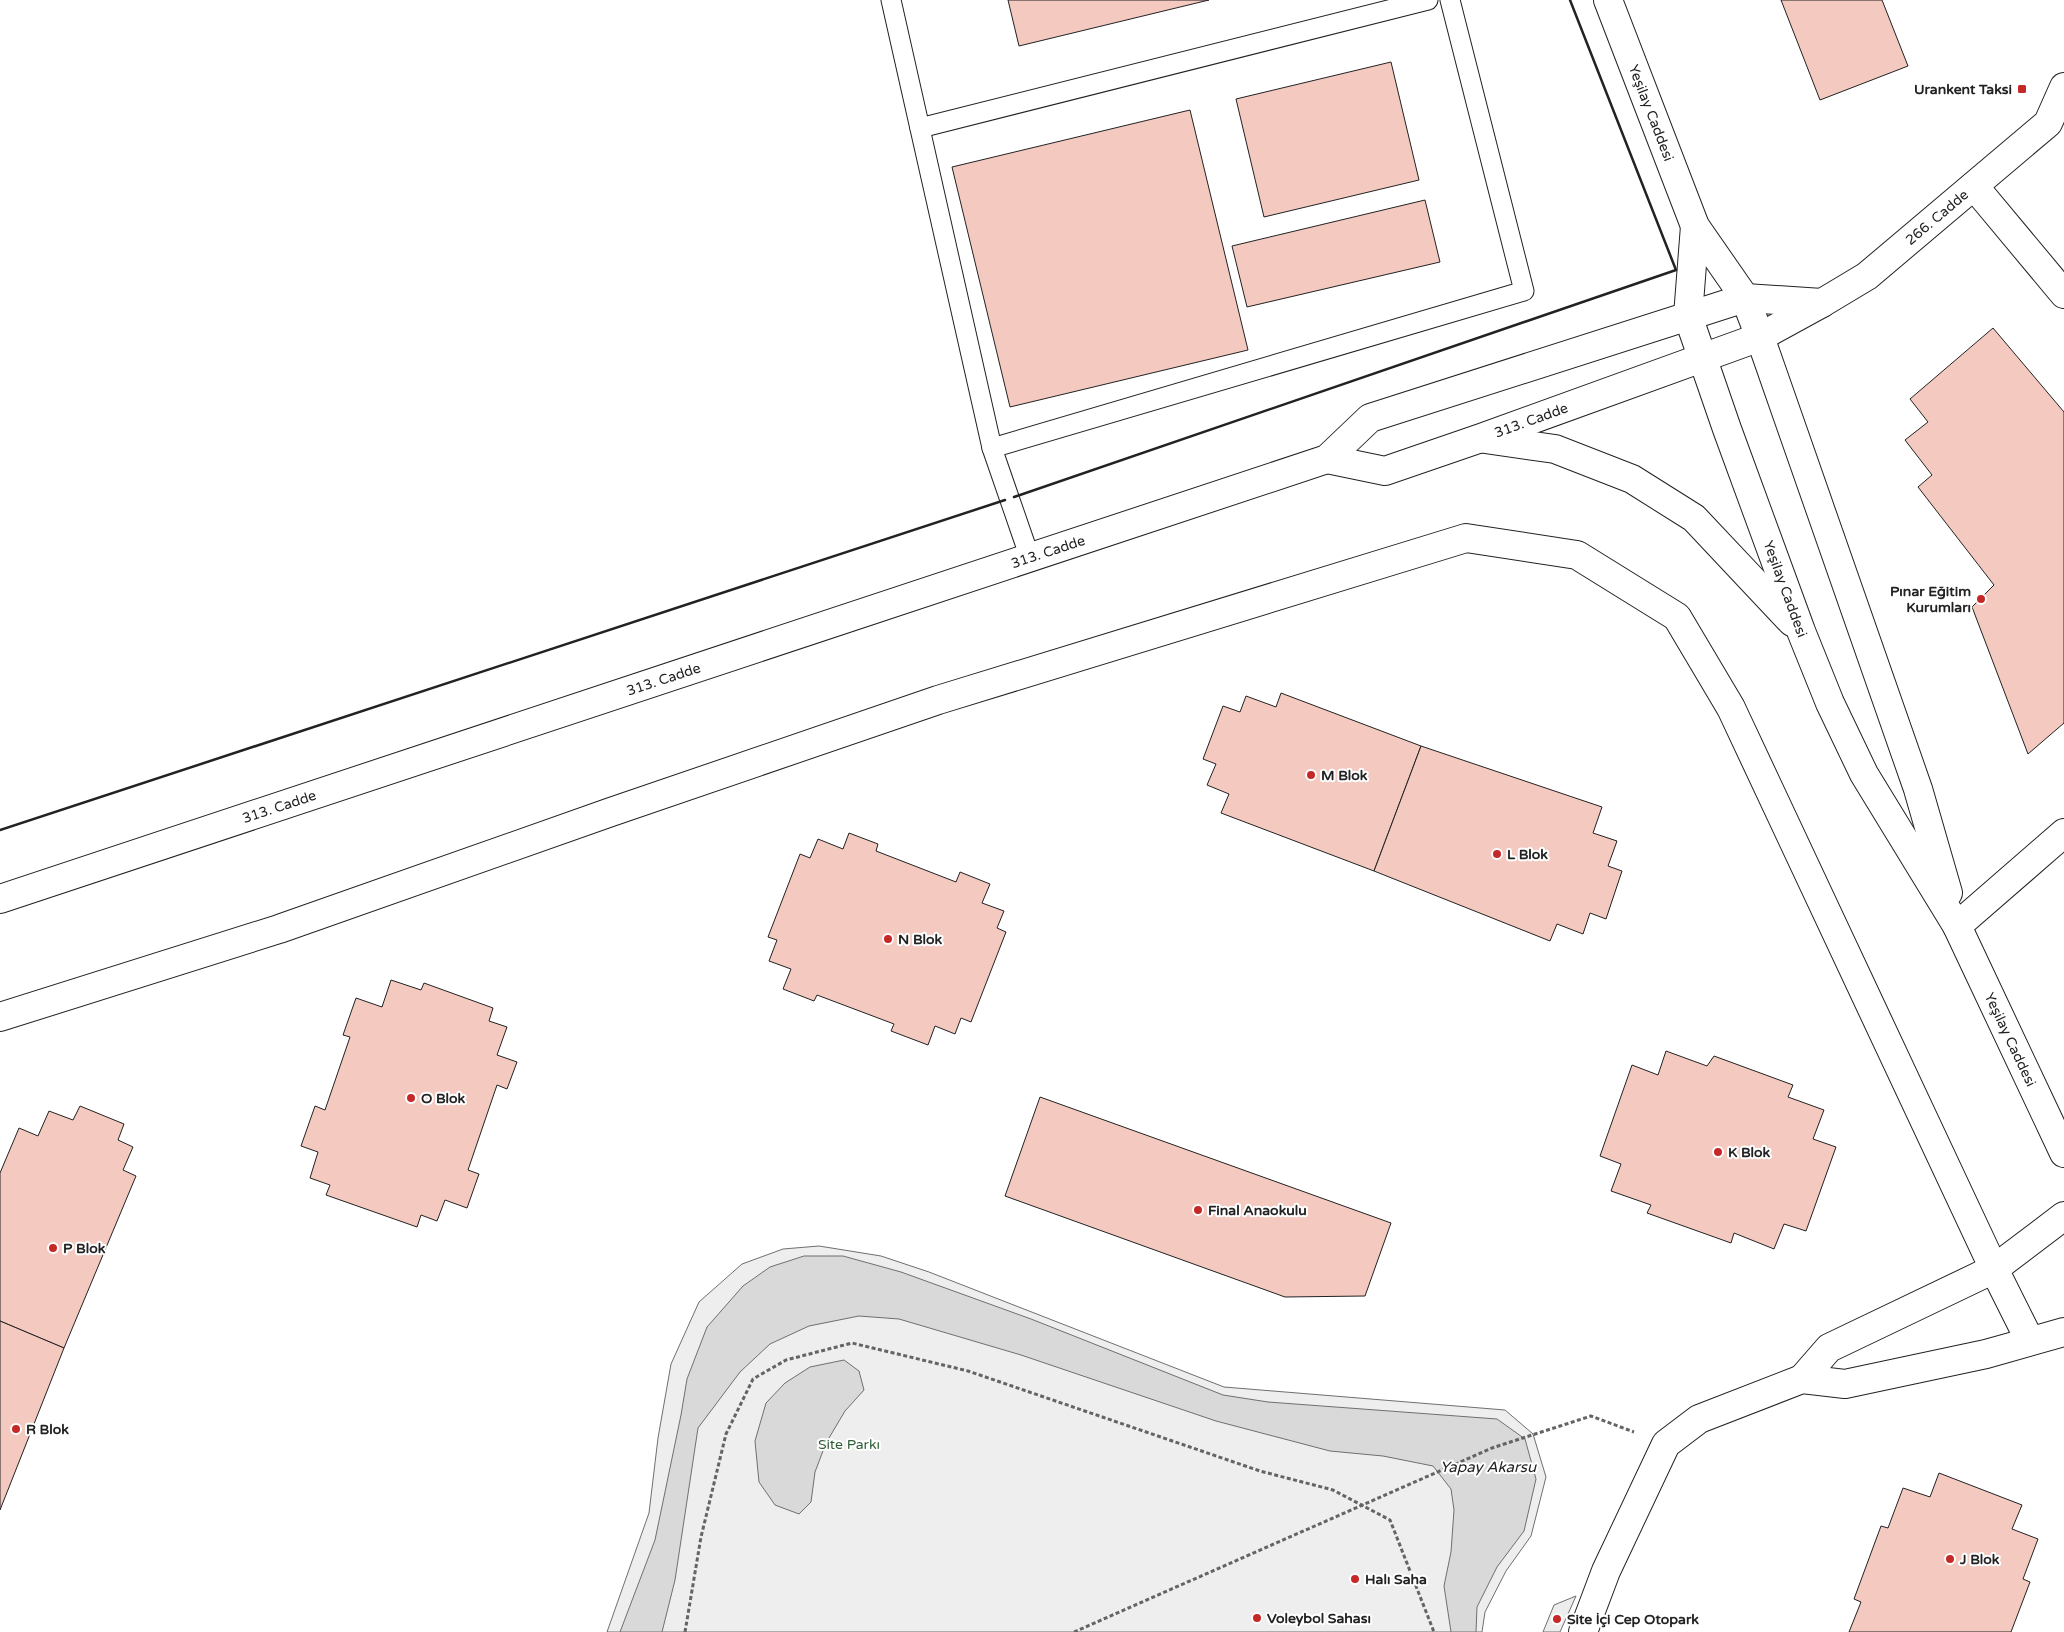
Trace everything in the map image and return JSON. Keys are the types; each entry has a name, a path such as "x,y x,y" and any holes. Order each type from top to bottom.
{"main road":[{"name":"Yeşilay Caddesi","path":"1608,0 1695,226 1745,298 1760,337 1918,790 1957,926"},
{"name":"266. Cadde","path":"1732,348 1760,337 1867,276 1974,186 2056,122 2064,86"},
{"path":"1974,186 2064,294"},
{"name":"Yeşilay Caddesi","path":"1695,226 1688,316 1801,631 1830,703 1864,774 1957,926 2064,1153"},
{"path":"1745,298 1822,303"},
{"name":"313. Cadde","path":"0,899 1327,460 1370,418 1745,298"},
{"name":"313. Cadde","path":"1327,460 1385,470 1481,438 1732,348"},
{"path":"1481,438 1555,449 1632,479 1694,518 1801,631"},
{"path":"0,1017 280,929 611,812 938,700 1466,538 1577,555 1677,617 1731,708 1994,1269 2030,1341"},
{"path":"1957,926 2064,833"},
{"path":"1583,1632 1606,1571 1666,1444 1699,1419 1802,1379 1829,1348 1994,1269 2064,1216"},
{"path":"1802,1379 1845,1384 1986,1354 2064,1332"}],"lane":[{"path":"891,0 992,448 1030,558"},
{"path":"920,128 1428,0"},
{"path":"992,448 1524,291 1450,0"}],"path":[{"path":"685,1632 701,1537 726,1434 754,1379 786,1360 852,1343 968,1371 1260,1472 1333,1490 1390,1520 1434,1632"},
{"path":"1074,1632 1492,1448 1591,1416 1666,1444"}],"green space":[{"name":"Site Parkı","path":"819,1246 881,1256 929,1272 1224,1387 1505,1410 1533,1434 1546,1477 1531,1536 1506,1571 1485,1612 1482,1632 607,1632 649,1513 658,1438 671,1364 699,1302 742,1264 783,1249"}],"shaded area":[{"name":"Site İçi Cep Otopark","path":"1576,1596 1560,1632 1543,1632 1554,1605"}],"water":[{"name":"Yapay Akarsu","path":"804,1256 843,1256 901,1272 1031,1319 1223,1395 1268,1402 1497,1419 1525,1439 1536,1479 1524,1531 1497,1567 1477,1607 1476,1632 1451,1632 1444,1586 1451,1552 1454,1510 1451,1489 1433,1466 1383,1456 1330,1451 1216,1421 1021,1355 899,1319 859,1316 809,1326 770,1344 740,1372 698,1428 675,1580 662,1632 620,1632 655,1540 687,1379 707,1327 743,1286 770,1267"},
{"path":"844,1360 859,1371 864,1390 845,1411 826,1443 815,1472 811,1502 799,1514 775,1505 759,1482 755,1441 766,1403 785,1383 810,1367"}],"building":[{"path":"1008,0 1209,0 1019,46"},
{"path":"1781,0 1882,0 1908,66 1820,100"},
{"path":"1391,62 1419,180 1264,217 1236,99"},
{"path":"1190,110 1248,350 1010,407 952,167"},
{"path":"1425,200 1440,262 1247,307 1232,246"},
{"path":"1993,328 2064,412 2064,723 2028,754 1972,607 1994,585 1918,487 1932,475 1905,440 1928,422 1910,399"},
{"name":"M Blok","path":"1281,693 1421,746 1374,871 1221,813 1229,794 1207,785 1216,764 1203,759 1223,706 1240,712 1246,696 1276,707"},
{"name":"L Blok","path":"1421,746 1602,807 1593,833 1617,841 1608,866 1622,871 1606,919 1590,913 1583,934 1557,924 1550,941 1374,871"},
{"name":"N Blok","path":"849,833 878,844 876,851 956,882 960,872 990,884 982,903 1004,911 997,928 1006,932 971,1022 961,1018 955,1034 935,1026 928,1045 891,1031 894,1024 817,995 814,1001 783,989 791,969 769,961 777,940 768,937 800,854 810,858 818,839 843,849"},
{"name":"O Blok","path":"391,980 421,990 424,983 493,1008 489,1021 507,1027 497,1055 517,1062 507,1089 497,1085 468,1170 479,1174 467,1208 445,1200 437,1221 421,1215 417,1227 326,1195 330,1185 310,1178 318,1152 301,1146 315,1106 325,1110 350,1037 343,1035 356,998 382,1007"},
{"name":"K Blok","path":"1666,1051 1707,1066 1714,1056 1793,1085 1788,1097 1824,1110 1813,1139 1836,1147 1806,1231 1784,1224 1774,1249 1734,1233 1731,1243 1647,1213 1651,1205 1611,1191 1621,1164 1600,1156 1632,1065 1658,1075"},
{"name":"Final Anaokulu","path":"1040,1097 1391,1223 1365,1296 1285,1297 1005,1196"},
{"name":"P Blok","path":"80,1106 124,1124 118,1140 133,1147 123,1170 136,1176 64,1348 0,1321 0,1173 19,1128 38,1136 49,1111 73,1120"},
{"name":"R Blok","path":"0,1321 64,1348 0,1510"},
{"name":"J Blok","path":"1939,1473 2022,1505 2012,1529 2038,1539 2023,1579 2030,1582 2011,1632 1849,1632 1861,1602 1854,1599 1881,1526 1888,1528 1903,1488 1930,1497"}],"wall":[{"path":"1014,497 1676,270 1570,0"},
{"path":"0,830 1005,500"}],"place":[{"name":"Urankent Taksi","path":"2022,89"},
{"name":"Pınar Eğitim Kurumları","path":"1981,599"},
{"name":"M Blok","path":"1311,775"},
{"name":"L Blok","path":"1497,854"},
{"name":"N Blok","path":"888,939"},
{"name":"O Blok","path":"411,1098"},
{"name":"K Blok","path":"1718,1152"},
{"name":"Final Anaokulu","path":"1198,1210"},
{"name":"P Blok","path":"53,1248"},
{"name":"R Blok","path":"16,1429"},
{"name":"J Blok","path":"1950,1559"},
{"name":"Halı Saha","path":"1355,1579"},
{"name":"Voleybol Sahası","path":"1257,1618"},
{"name":"Site İçi Cep Otopark","path":"1557,1619"}]}
